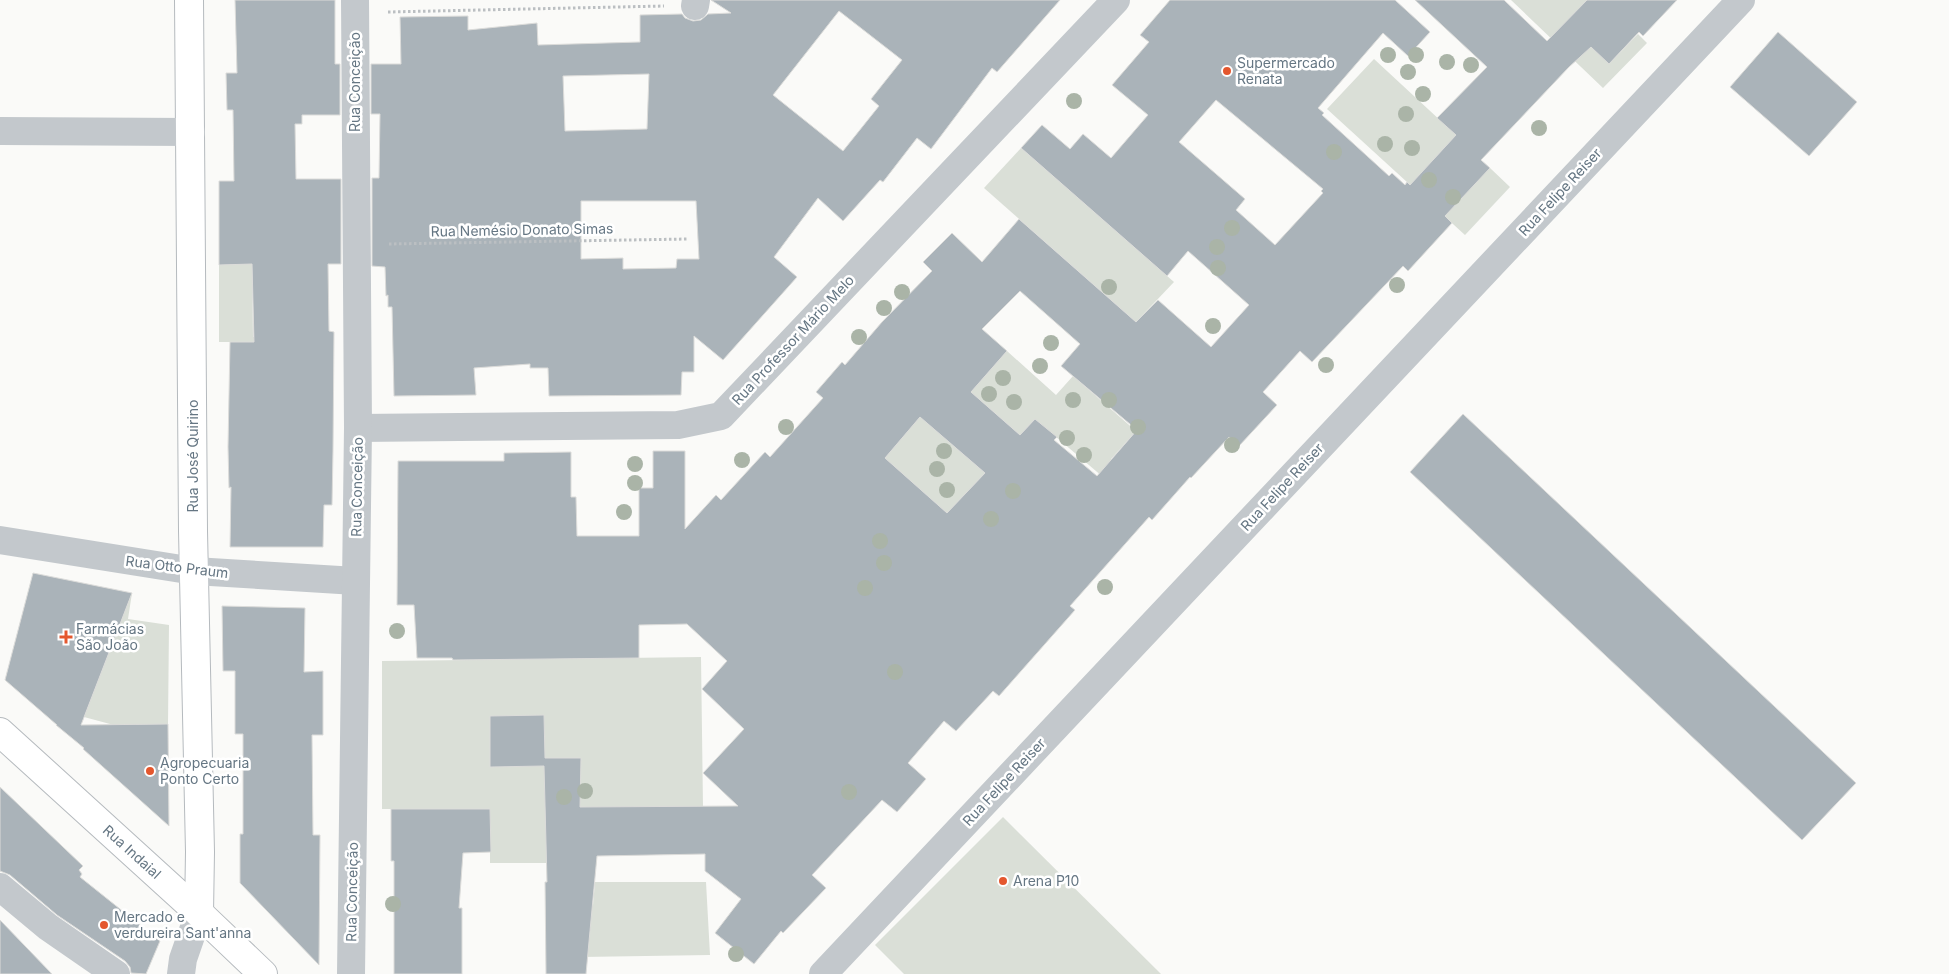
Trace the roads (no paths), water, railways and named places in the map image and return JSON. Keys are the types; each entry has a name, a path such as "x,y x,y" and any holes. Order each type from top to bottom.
{"main road":[{"name":"Rua José Quirino","path":"189,0 194,571 200,852 198,913"},
{"name":"Rua Indaial","path":"0,732 263,974"}],"street":[{"name":"Rua Professor Mário Melo","path":"358,428 678,425 721,416 1116,0"},
{"name":"Rua Felipe Reiser","path":"823,974 1741,0"},
{"name":"Rua Conceição","path":"351,974 358,428 355,6"},
{"path":"0,132 191,132"},
{"name":"Rua Otto Praum","path":"0,540 194,571 356,581"},
{"path":"0,887 48,928 116,974"},
{"path":"181,974 183,959 198,913"}],"place":[{"name":"Supermercado Renata","path":"1227,71"},
{"name":"Farmácias São João","path":"66,637"},
{"name":"Agropecuaria Ponto Certo","path":"150,771"},
{"name":"Arena P10","path":"1003,881"},
{"name":"Mercado e verdureira Sant'anna","path":"104,925"}]}
